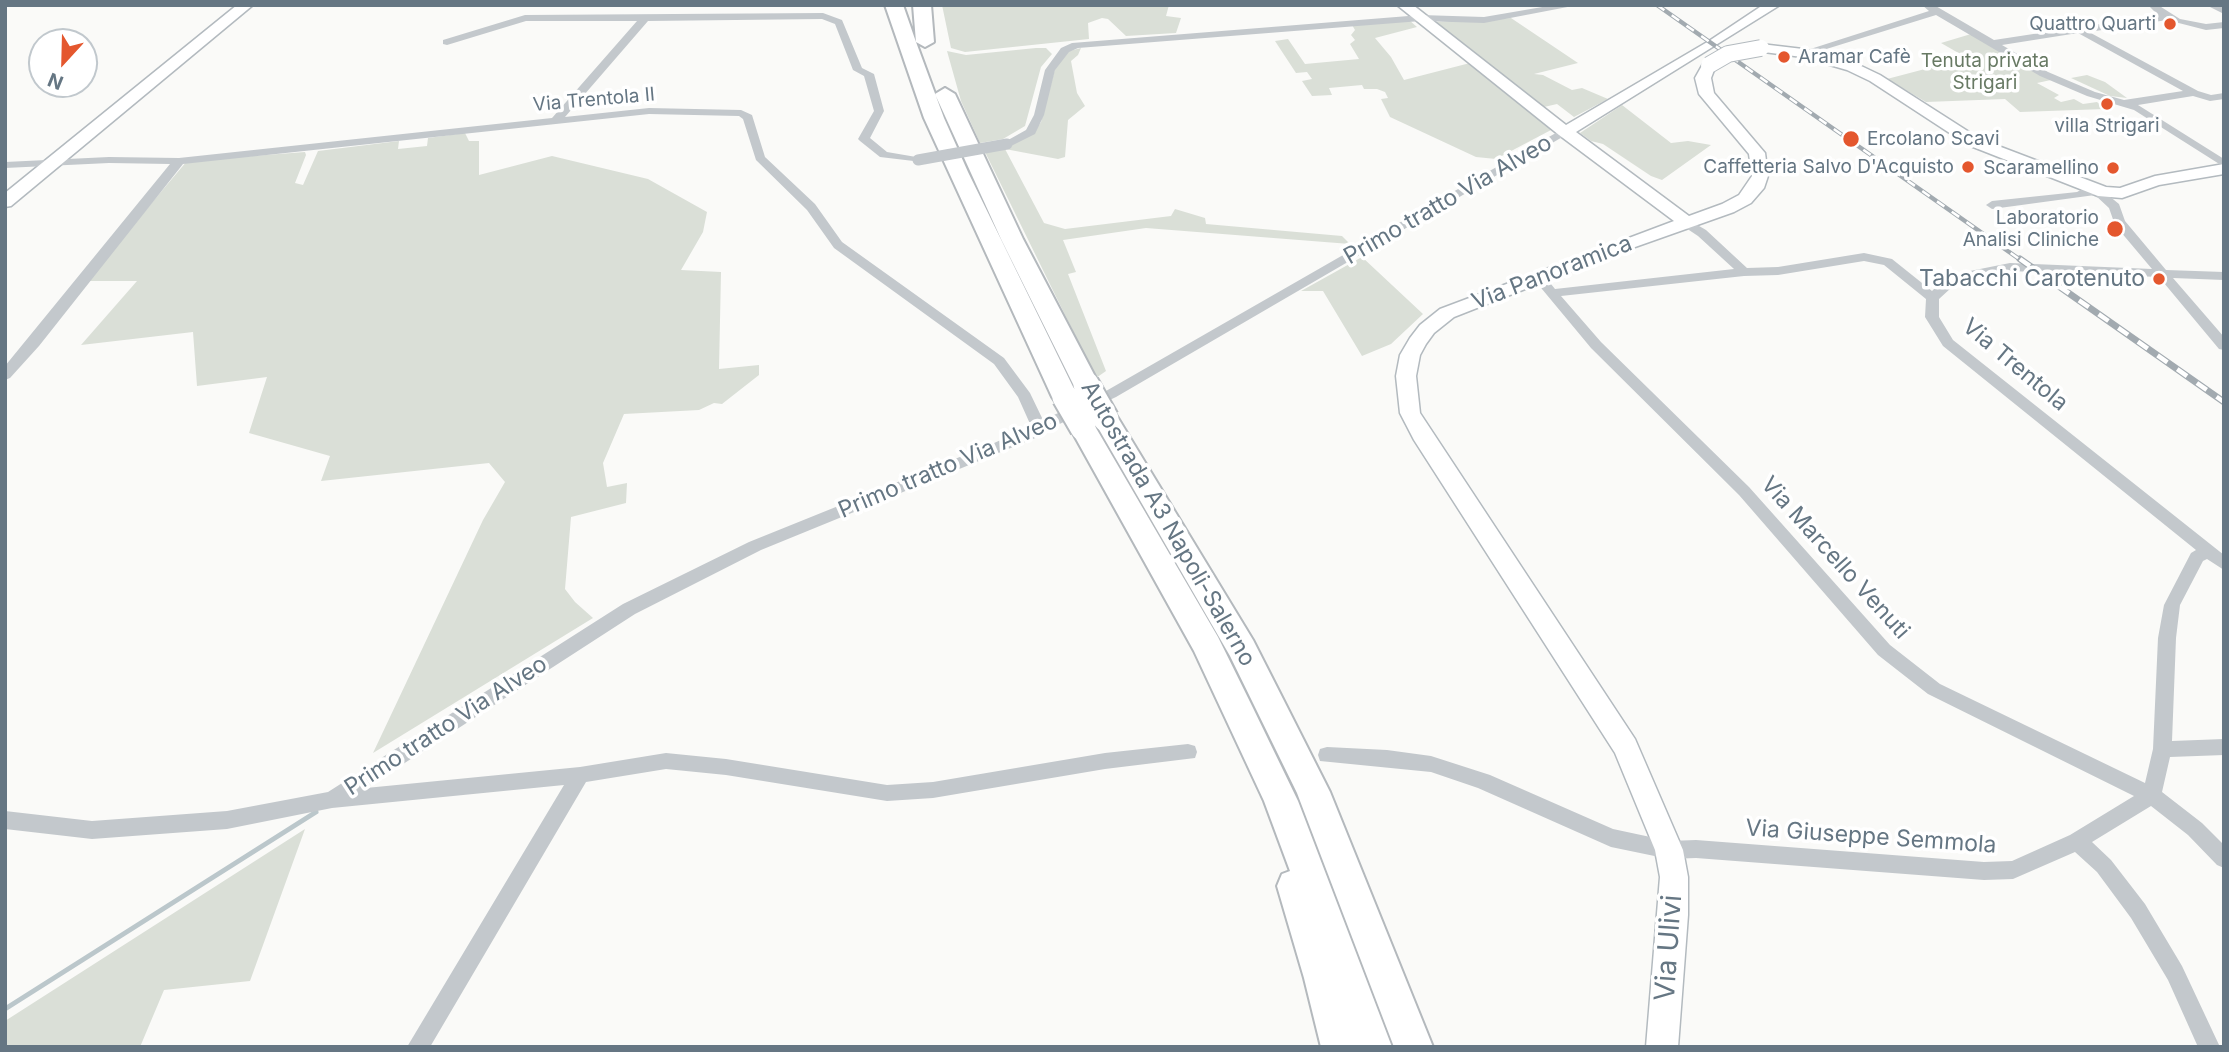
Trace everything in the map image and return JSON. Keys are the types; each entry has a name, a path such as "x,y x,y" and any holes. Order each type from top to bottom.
{"highway":[{"name":"Autostrada A3 Napoli-Salerno","path":"894,5 921,83 958,173 1094,423 1207,646 1281,801 1373,1047"},
{"name":"Autostrada A3 Napoli-Salerno","path":"914,5 940,84 1076,390"},
{"path":"922,5 925,41"},
{"name":"Autostrada A3 Napoli-Salerno","path":"1094,423 1242,649 1312,792 1414,1047"},
{"path":"1281,801 1286,852 1324,978 1340,1047"}],"street":[{"path":"5,202 246,5"},
{"path":"600,5 603,17"},
{"path":"1404,5 1565,132 1702,233 1744,272"},
{"path":"447,42 525,18 833,18 839,22 858,70 869,74 880,111 864,139 884,155 918,160 1007,144 1031,132 1039,115 1050,70 1065,50 1076,45 1421,18 1484,20 1573,5"},
{"name":"Primo tratto Via Alveo","path":"332,800 629,609 755,546 1040,430 1111,394 1565,132 1773,5"},
{"path":"2153,5 2166,16 2190,24 2222,27"},
{"path":"2213,5 2224,11"},
{"path":"1803,53 1932,8 2044,74 2091,94 2138,108 2224,167"},
{"path":"1995,43 2166,16"},
{"path":"555,121 645,18"},
{"path":"2079,30 2194,93 2210,98 2224,96"},
{"name":"Via Panoramica","path":"1670,850 1626,747 1410,413 1406,376 1410,355 1427,328 1447,313 1545,285 1745,199 1755,188 1760,176 1757,153 1707,94 1703,78 1709,65 1728,54 1761,48 1833,60 1869,75 1973,142 2106,191"},
{"path":"2125,104 2194,93"},
{"name":"Via Trentola II","path":"5,165 109,160 179,161 649,111 741,113 748,117 760,158 811,207 838,245 999,361 1025,396 1040,430"},
{"path":"5,375 34,343 179,161"},
{"path":"1992,205 2106,191 2224,167"},
{"path":"2106,191 2119,222 2224,346"},
{"path":"1545,285 1755,273 1846,259 1876,258 1888,262 1904,273 1933,298 1946,285 1965,276 2010,267 2224,276"},
{"name":"Via Marcello Venuti","path":"1545,285 1596,345 1744,491 1884,649 1934,689 2152,795 2195,829 2224,859"},
{"name":"Via Trentola","path":"1933,298 1932,317 1948,343 2224,564"},
{"path":"2152,795 2162,749 2167,638 2172,605 2197,557 2208,552"},
{"path":"2162,749 2224,747"},
{"path":"5,820 92,830 227,820 332,800 580,775 666,761 726,767 887,793 933,790 1118,759 1188,752"},
{"name":"Via Giuseppe Semmola","path":"1327,755 1387,758 1431,764 1483,781 1611,838 1670,850 1696,849 1983,871 2013,870 2077,841 2152,795"},
{"path":"418,1047 580,775"},
{"path":"2077,841 2104,866 2138,911 2175,973 2209,1047"},
{"name":"Via Ulivi","path":"1662,1047 1673,915 1674,877 1670,850"}],"green space":[{"path":"942,5 1169,5 1166,16 1181,18 1176,33 1126,36 1108,19 1102,18 1088,23 1089,39 965,52 951,48"},
{"path":"1511,18 1578,63 1534,74 1543,75 1572,90 1582,88 1608,99 1574,117 1557,104 1544,107 1435,22"},
{"path":"1409,20 1417,27 1375,38 1391,57 1404,80 1470,63 1551,127 1551,130 1496,159 1476,157 1390,117 1381,99 1388,98 1385,92 1377,89 1364,89 1362,85 1329,88 1332,95 1312,96 1302,81 1312,79 1307,72 1296,73 1275,41 1288,39 1305,64 1359,59 1350,44 1355,40 1351,35 1355,30 1352,25"},
{"name":"Tenuta privata Strigari","path":"1971,34 2051,80 2037,83 2059,95 2054,98 2061,102 2074,99 2083,104 2097,102 2105,109 2020,112 2005,99 1926,102 1887,79 1963,59 1962,55 1941,43"},
{"path":"1046,48 1052,54 1041,67 1025,126 1003,139 980,143 961,101 947,51 966,55"},
{"path":"1081,48 1071,61 1077,93 1085,106 1068,120 1065,157 1058,159 1005,149 1044,223 1065,229 1171,216 1175,209 1205,218 1206,224 1342,236 1350,244 1146,228 1063,240 1076,272 1068,274 1106,371 1096,378 985,152 1034,132 1041,122 1056,65 1069,51"},
{"name":"villa Strigari","path":"2087,75 2105,82 2127,98 2110,96 2071,78"},
{"path":"1622,105 1671,143 1688,141 1711,145 1662,180 1651,176 1603,144 1591,141 1580,133"},
{"path":"465,133 469,141 479,141 479,175 552,156 648,179 707,212 703,232 681,270 721,272 719,369 759,365 759,375 722,404 714,403 699,410 624,414 603,463 607,487 627,483 626,503 571,517 565,589 593,618 373,753 483,520 505,482 489,463 321,481 330,456 249,433 267,377 197,386 193,332 81,345 137,281 86,281 187,161 305,152 295,183 303,185 318,151 399,141 398,149 427,146 428,138"},
{"path":"1362,257 1423,314 1391,344 1362,356 1323,291 1301,291"},
{"path":"305,829 250,981 164,990 140,1047 5,1047 5,1021"}],"waterway":[{"path":"5,1009 316,812"}],"railway":[{"path":"1657,5 2022,261"},
{"path":"2020,259 2224,402"}],"place":[{"name":"Quattro Quarti","path":"2170,24"},
{"name":"Aramar Cafè","path":"1784,57"},
{"name":"villa Strigari","path":"2107,104"},
{"name":"Ercolano Scavi","path":"1851,139"},
{"name":"Caffetteria Salvo D'Acquisto","path":"1968,167"},
{"name":"Scaramellino","path":"2113,168"},
{"name":"Laboratorio Analisi Cliniche","path":"2115,229"},
{"name":"Tabacchi Carotenuto","path":"2159,279"}]}
